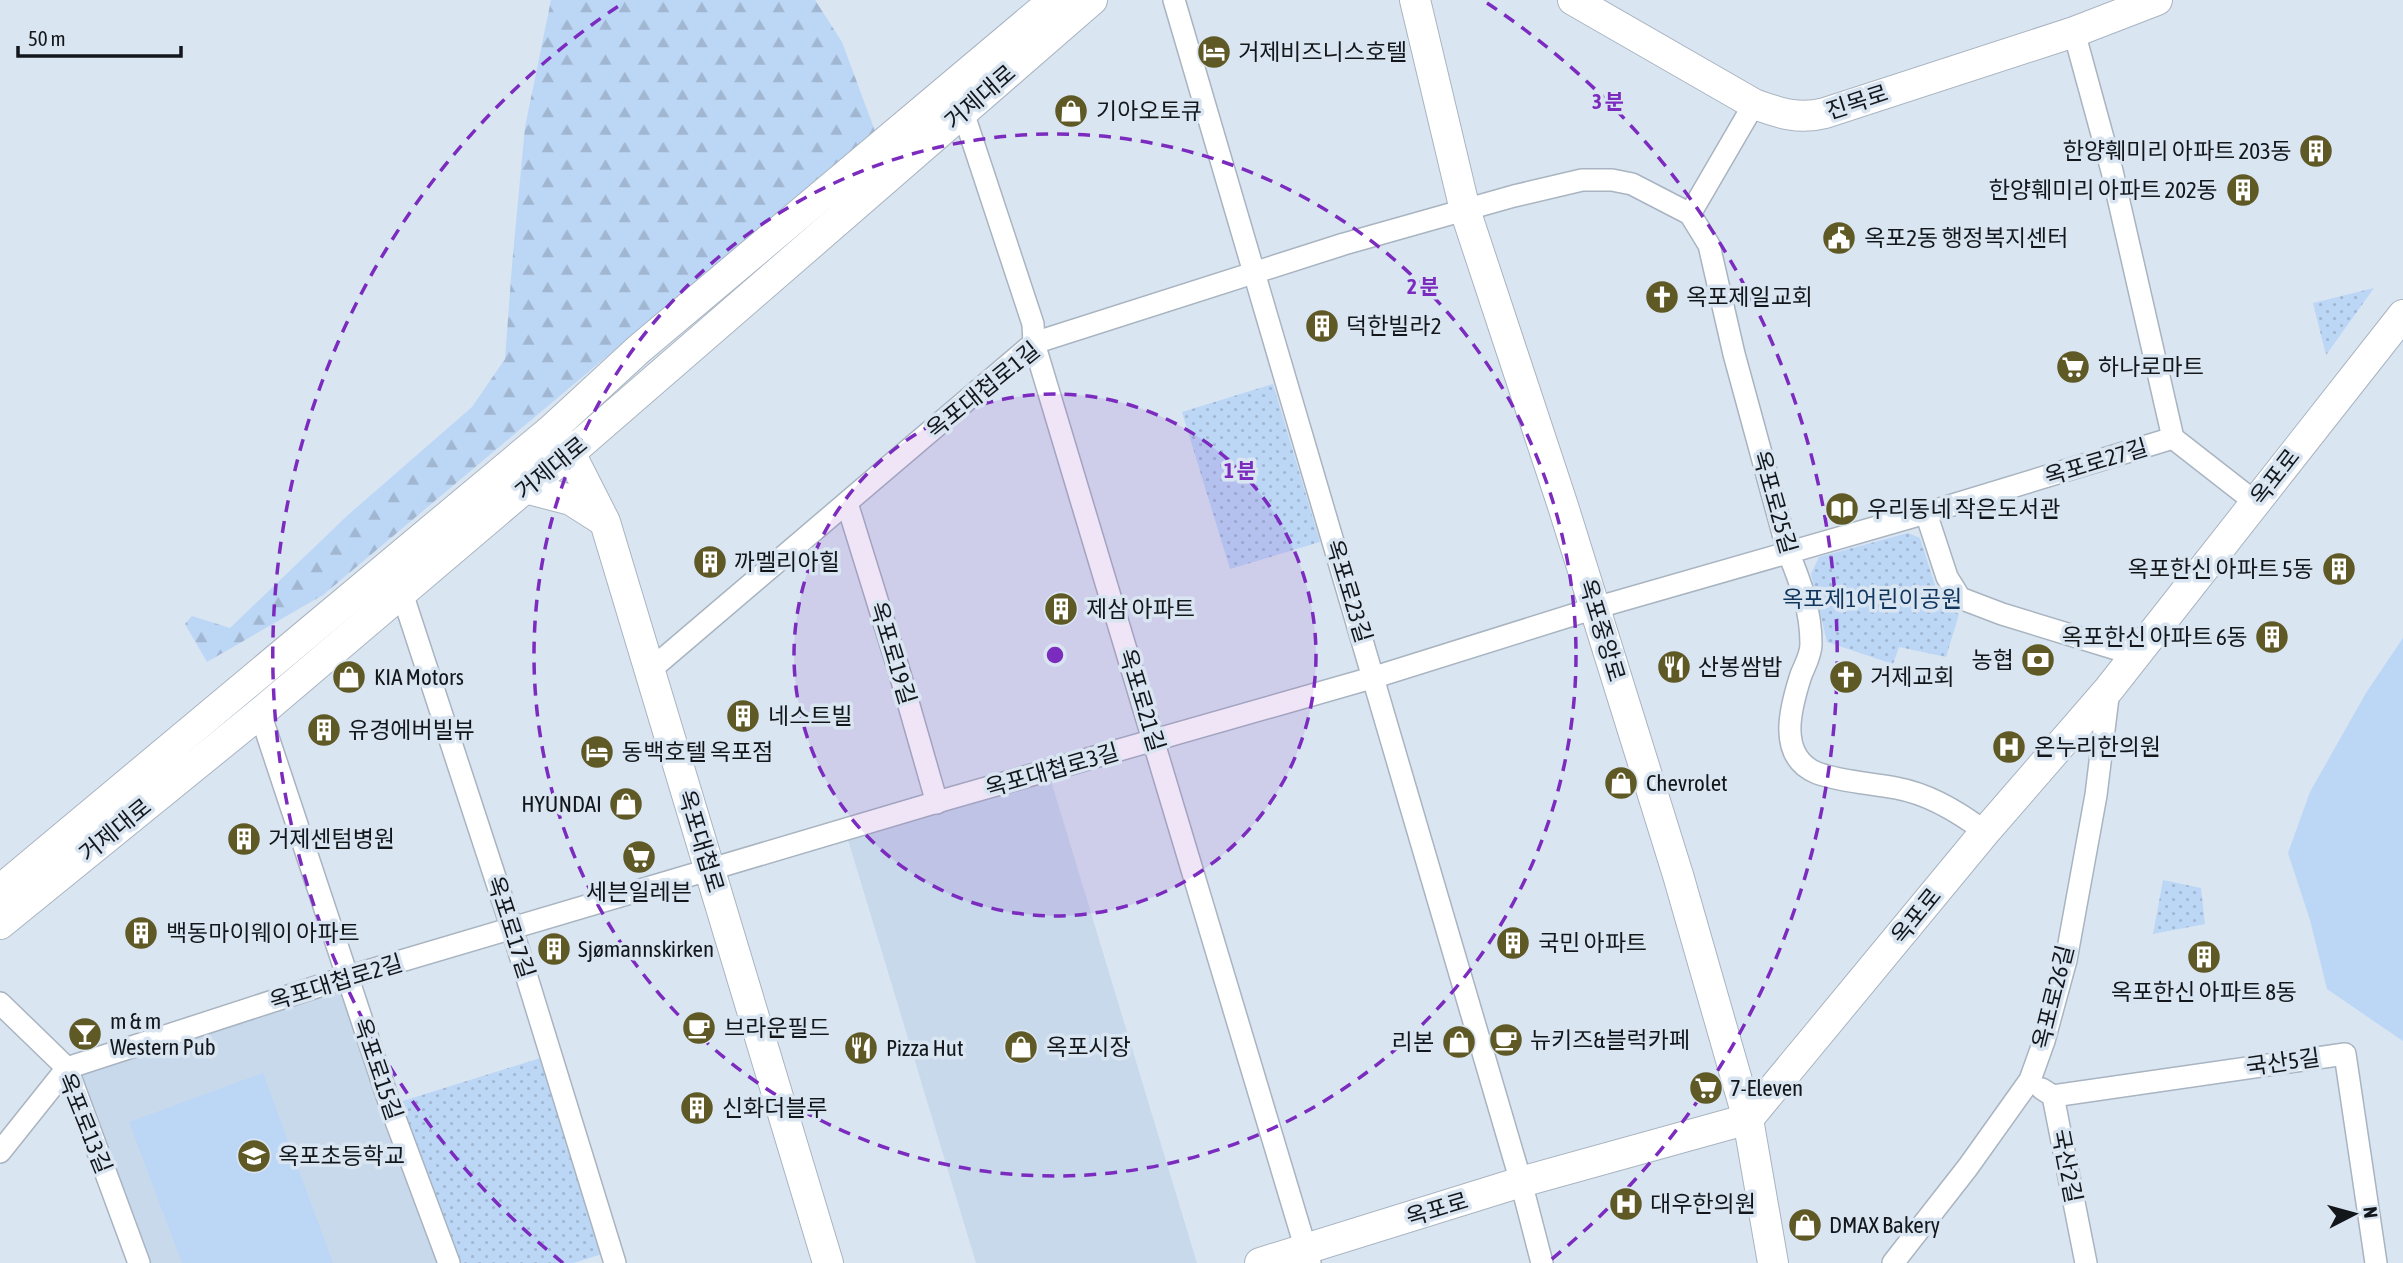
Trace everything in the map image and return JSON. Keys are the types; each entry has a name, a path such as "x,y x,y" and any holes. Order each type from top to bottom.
{"street":[{"name":"거제대로","path":"0,890 551,430 639,349 1054,0"},
{"name":"거제대로","path":"0,924 260,713 525,488 570,453 1092,0"},
{"name":"옥포로23길","path":"1174,0 1375,677 1542,1263"},
{"name":"옥포중앙로","path":"1415,0 1465,211 1595,608 1678,874 1748,1119 1773,1263"},
{"name":"진목로","path":"1573,0 1754,104 1783,114 1803,117 1816,116 2074,32 2157,0"},
{"path":"2074,32 2112,171 2173,438"},
{"path":"1690,214 1754,104"},
{"name":"옥포로21길","path":"963,112 1033,324 1034,343 1308,1256"},
{"name":"옥포대첩로1길","path":"649,671 1034,343 1254,272 1571,182 1612,180 1632,184 1690,214"},
{"name":"옥포로25길","path":"1690,214 1709,245 1734,354 1788,552 1801,583 1810,617 1811,649 1793,699 1789,727 1792,749 1801,762 1815,772 1899,788 1954,809 1985,832"},
{"name":"옥포로","path":"1260,1263 1308,1256 1521,1182 1748,1119 1985,832 2136,655 2403,315"},
{"path":"604,424 597,458 605,522"},
{"name":"옥포대첩로","path":"551,430 570,453 605,522 828,1263"},
{"name":"옥포로27길","path":"1595,608 1926,513 2173,438 2255,502"},
{"path":"525,488 571,500 605,522"},
{"name":"옥포로19길","path":"847,503 901,674 937,803"},
{"path":"1926,513 1947,577 1960,598 2002,614 2136,655"},
{"name":"옥포로17길","path":"402,593 512,929 615,1263"},
{"name":"옥포대첩로3길","path":"710,872 937,803 1375,677 1595,608"},
{"name":"옥포로26길","path":"1893,1263 1968,1167 2030,1080 2044,1041 2066,960 2096,795 2109,688"},
{"name":"옥포로15길","path":"260,713 390,1105 449,1263"},
{"name":"옥포대첩로2길","path":"67,1068 347,977 710,872"},
{"name":"옥포로13길","path":"0,1003 67,1068 139,1263"},
{"name":"국산5길","path":"2053,1096 2345,1054 2376,1263"},
{"path":"0,1152 67,1068"},
{"path":"2030,1080 2053,1096"},
{"name":"국산2길","path":"2053,1096 2086,1263"}],"shaded area":[{"name":"옥포시장","path":"1048,771 1197,1263 976,1263 845,830"},
{"name":"옥포초등학교","path":"347,977 449,1263 139,1263 67,1068"}],"green space":[{"path":"551,0 815,0 842,42 875,131 323,595 207,662 185,624 192,616 230,628 348,515 472,407 505,359 525,127"},
{"path":"2374,288 2326,355 2313,303"},
{"path":"1273,384 1320,542 1230,569 1182,412"},
{"name":"옥포제1어린이공원","path":"1908,533 1920,538 1941,604 1959,614 1946,657 1899,647 1893,664 1827,642 1811,574 1819,557"},
{"path":"2403,638 2403,1041 2327,989 2310,920 2288,853 2310,792 2366,693"},
{"path":"2163,880 2201,888 2205,924 2153,934"},
{"path":"550,1055 611,1251 574,1263 449,1263 390,1105"},
{"path":"263,1073 333,1263 182,1263 129,1122"}],"place":[{"name":"거제비즈니스호텔","path":"1214,52"},
{"name":"기아오토큐","path":"1071,111"},
{"name":"한양훼미리 아파트 203동","path":"2316,151"},
{"name":"한양훼미리 아파트 202동","path":"2243,190"},
{"name":"옥포2동 행정복지센터","path":"1839,238"},
{"name":"옥포제일교회","path":"1662,297"},
{"name":"덕한빌라2","path":"1322,326"},
{"name":"하나로마트","path":"2073,367"},
{"name":"우리동네 작은도서관","path":"1842,509"},
{"name":"까멜리아힐","path":"710,562"},
{"name":"옥포한신 아파트 5동","path":"2339,569"},
{"name":"제삼 아파트","path":"1061,609"},
{"name":"옥포한신 아파트 6동","path":"2272,637"},
{"name":"농협","path":"2038,660"},
{"name":"산봉쌈밥","path":"1674,667"},
{"name":"KIA Motors","path":"349,677"},
{"name":"거제교회","path":"1846,677"},
{"name":"네스트빌","path":"743,716"},
{"name":"유경에버빌뷰","path":"324,730"},
{"name":"온누리한의원","path":"2009,747"},
{"name":"동백호텔 옥포점","path":"597,752"},
{"name":"Chevrolet","path":"1621,783"},
{"name":"HYUNDAI","path":"626,804"},
{"name":"거제센텀병원","path":"244,839"},
{"name":"세븐일레븐","path":"639,857"},
{"name":"백동마이웨이 아파트","path":"141,933"},
{"name":"국민 아파트","path":"1513,943"},
{"name":"Sjømannskirken","path":"554,949"},
{"name":"옥포한신 아파트 8동","path":"2204,957"},
{"name":"브라운필드","path":"699,1028"},
{"name":"m & m Western Pub","path":"85,1034"},
{"name":"뉴키즈&블럭카페","path":"1506,1040"},
{"name":"리본","path":"1459,1042"},
{"name":"옥포시장","path":"1021,1047"},
{"name":"Pizza Hut","path":"861,1048"},
{"name":"7-Eleven","path":"1706,1088"},
{"name":"신화더블루","path":"697,1108"},
{"name":"옥포초등학교","path":"254,1156"},
{"name":"대우한의원","path":"1626,1204"},
{"name":"DMAX Bakery","path":"1805,1225"}]}
